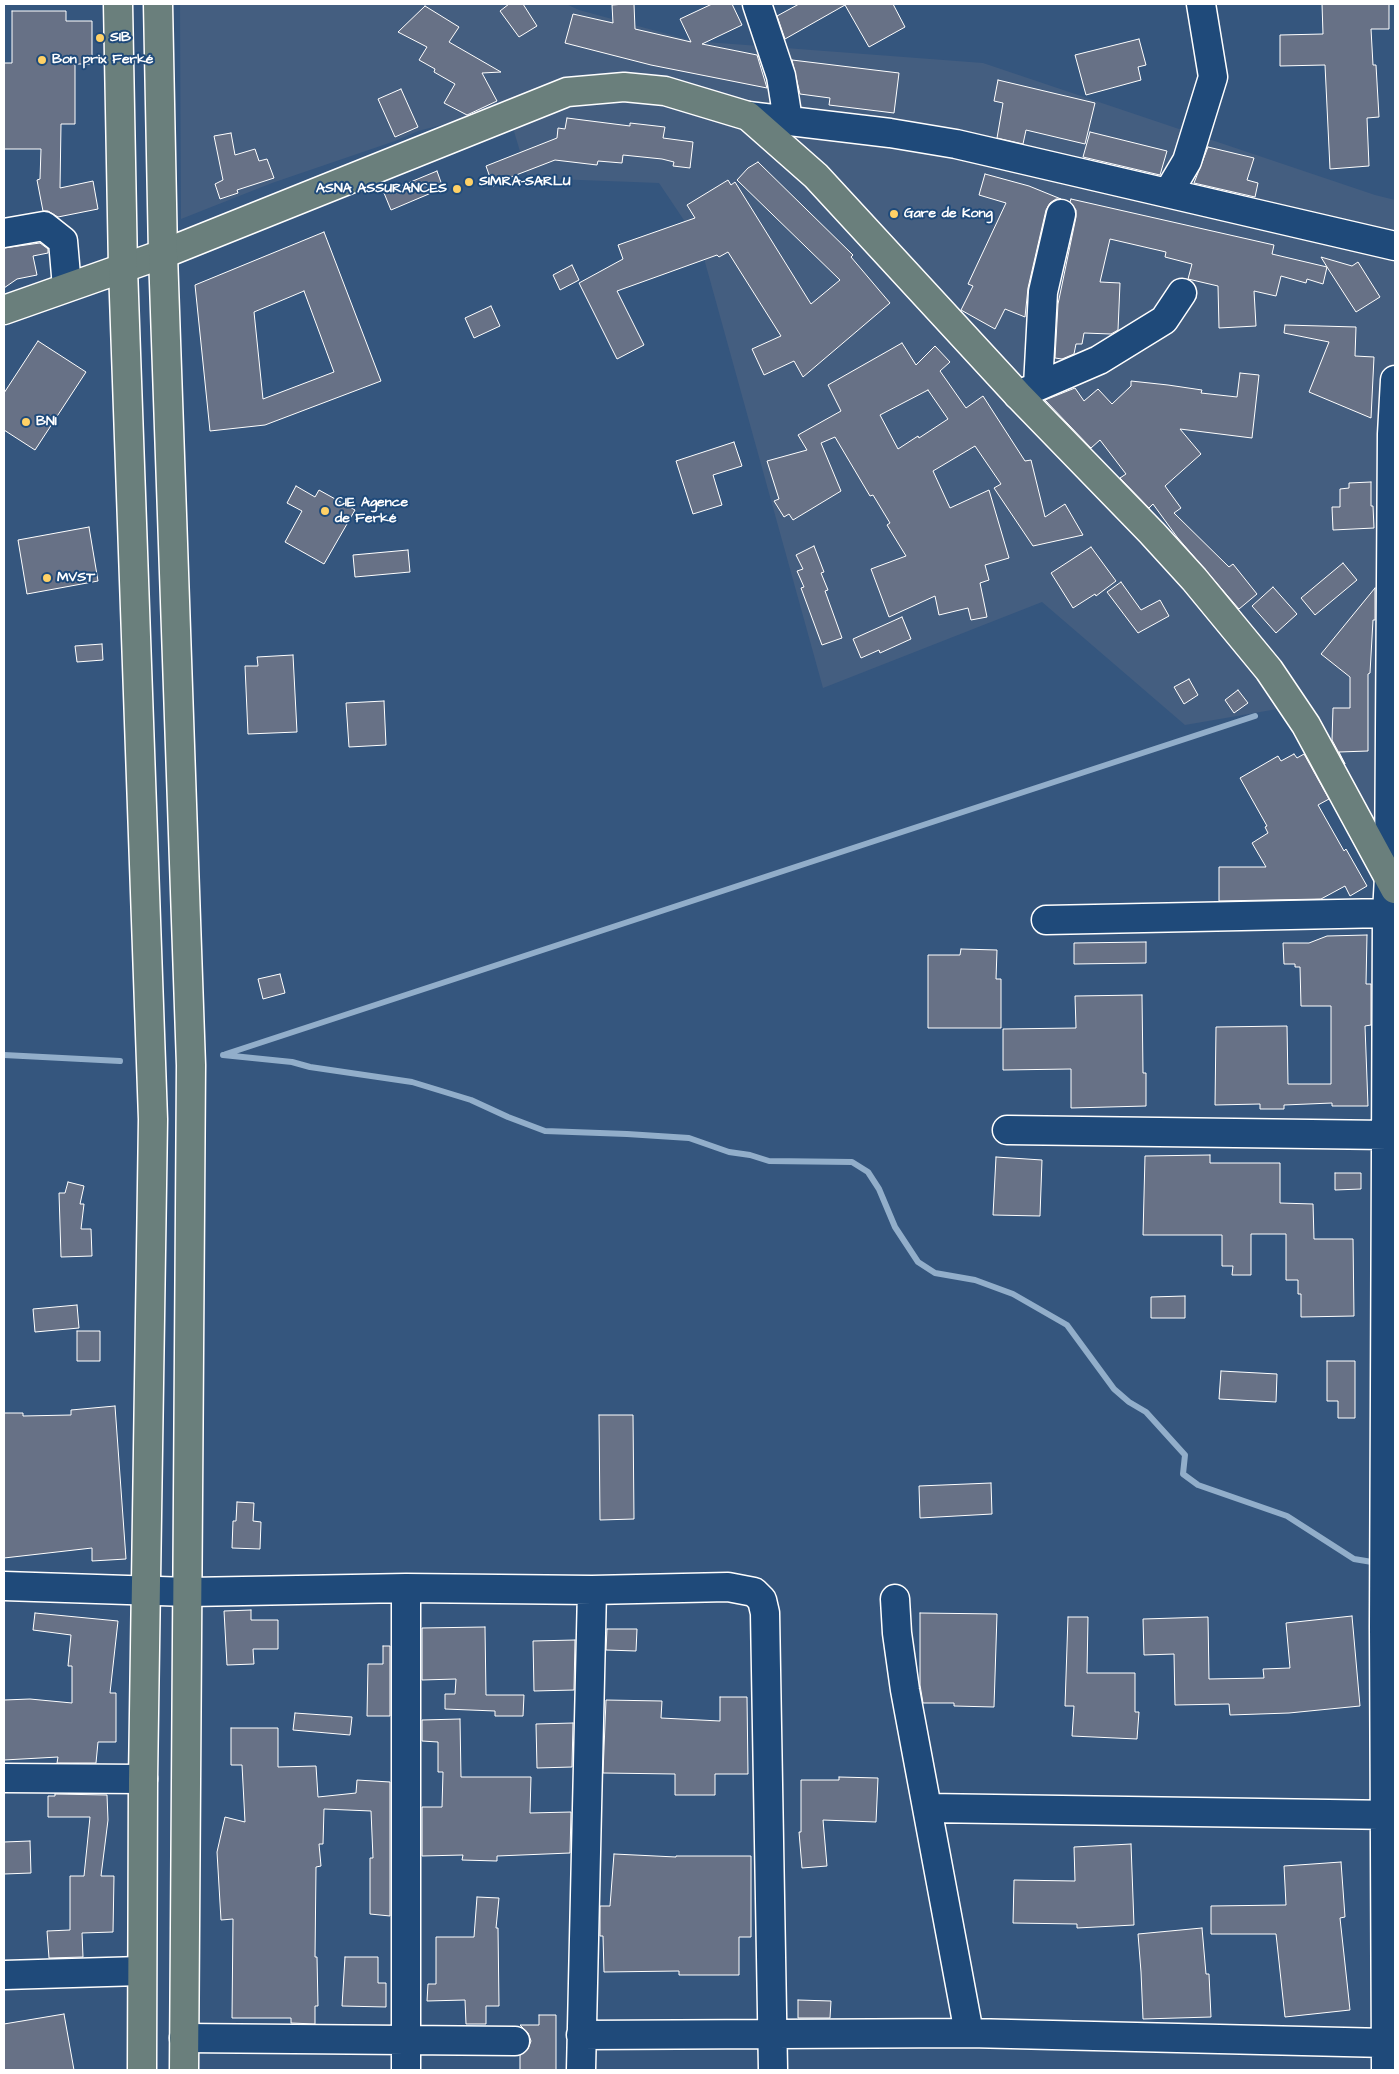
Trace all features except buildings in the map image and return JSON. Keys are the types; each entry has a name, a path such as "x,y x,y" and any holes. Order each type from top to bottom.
{"main road":[{"path":"118,4 123,268 153,1119 143,1779 142,2070"},
{"path":"158,4 163,254 191,1065 189,1592 184,2070"},
{"path":"4,310 163,254 567,92 624,87 665,91 748,116 816,176 1028,390 1194,579 1269,670 1306,725 1391,893"}],"street":[{"path":"1168,193 1187,161 1213,77 1201,4"},
{"path":"762,6 781,76 788,120"},
{"path":"748,116 890,133 956,144 1395,246"},
{"path":"1028,390 1043,292 1061,214"},
{"path":"4,233 44,226 63,241 67,287"},
{"path":"1028,390 1099,360 1164,320 1182,293"},
{"path":"1386,2070 1391,1815 1384,1596 1387,1135 1393,798 1395,380"},
{"path":"1046,920 1391,893"},
{"path":"1007,1130 1387,1135"},
{"path":"4,1586 146,1589 189,1592 406,1588 592,1590 728,1587 754,1592 762,1600 765,1622 773,2070"},
{"path":"406,1588 406,2070"},
{"path":"581,2070 592,1590"},
{"path":"895,1599 900,1662 969,2033"},
{"path":"4,1778 143,1779"},
{"path":"928,1808 1391,1815"},
{"path":"4,1975 141,1971"},
{"path":"581,2035 969,2033 1386,2043"},
{"path":"184,2038 515,2041"}],"shaded area":[{"path":"180,4 566,4 579,10 693,41 983,63 1375,195 1395,200 1395,811 1369,818 1289,707 1185,725 1042,602 823,688 700,244 659,183 528,178 507,108 418,131 395,141 272,183 181,219"}],"waterway":[{"path":"226,1054 1255,716"},
{"path":"4,1055 120,1061"},
{"path":"223,1055 292,1062 310,1067 412,1082 471,1100 545,1131 689,1138 729,1152 750,1155 769,1161 852,1162 868,1172 879,1189 895,1227 918,1262 935,1273 975,1280 1013,1294 1067,1325 1114,1389 1129,1402 1146,1412 1185,1455 1183,1474 1198,1485 1287,1516 1354,1559 1378,1563"}],"place":[{"name":"SIB","path":"100,38"},
{"name":"Bon prix Ferké","path":"42,60"},
{"name":"SIMRA-SARLU","path":"469,182"},
{"name":"ASNA ASSURANCES","path":"457,189"},
{"name":"Gare de Kong","path":"894,214"},
{"name":"BNI","path":"26,422"},
{"name":"CIE Agence de Ferké","path":"325,511"},
{"name":"MVST","path":"47,578"}]}
